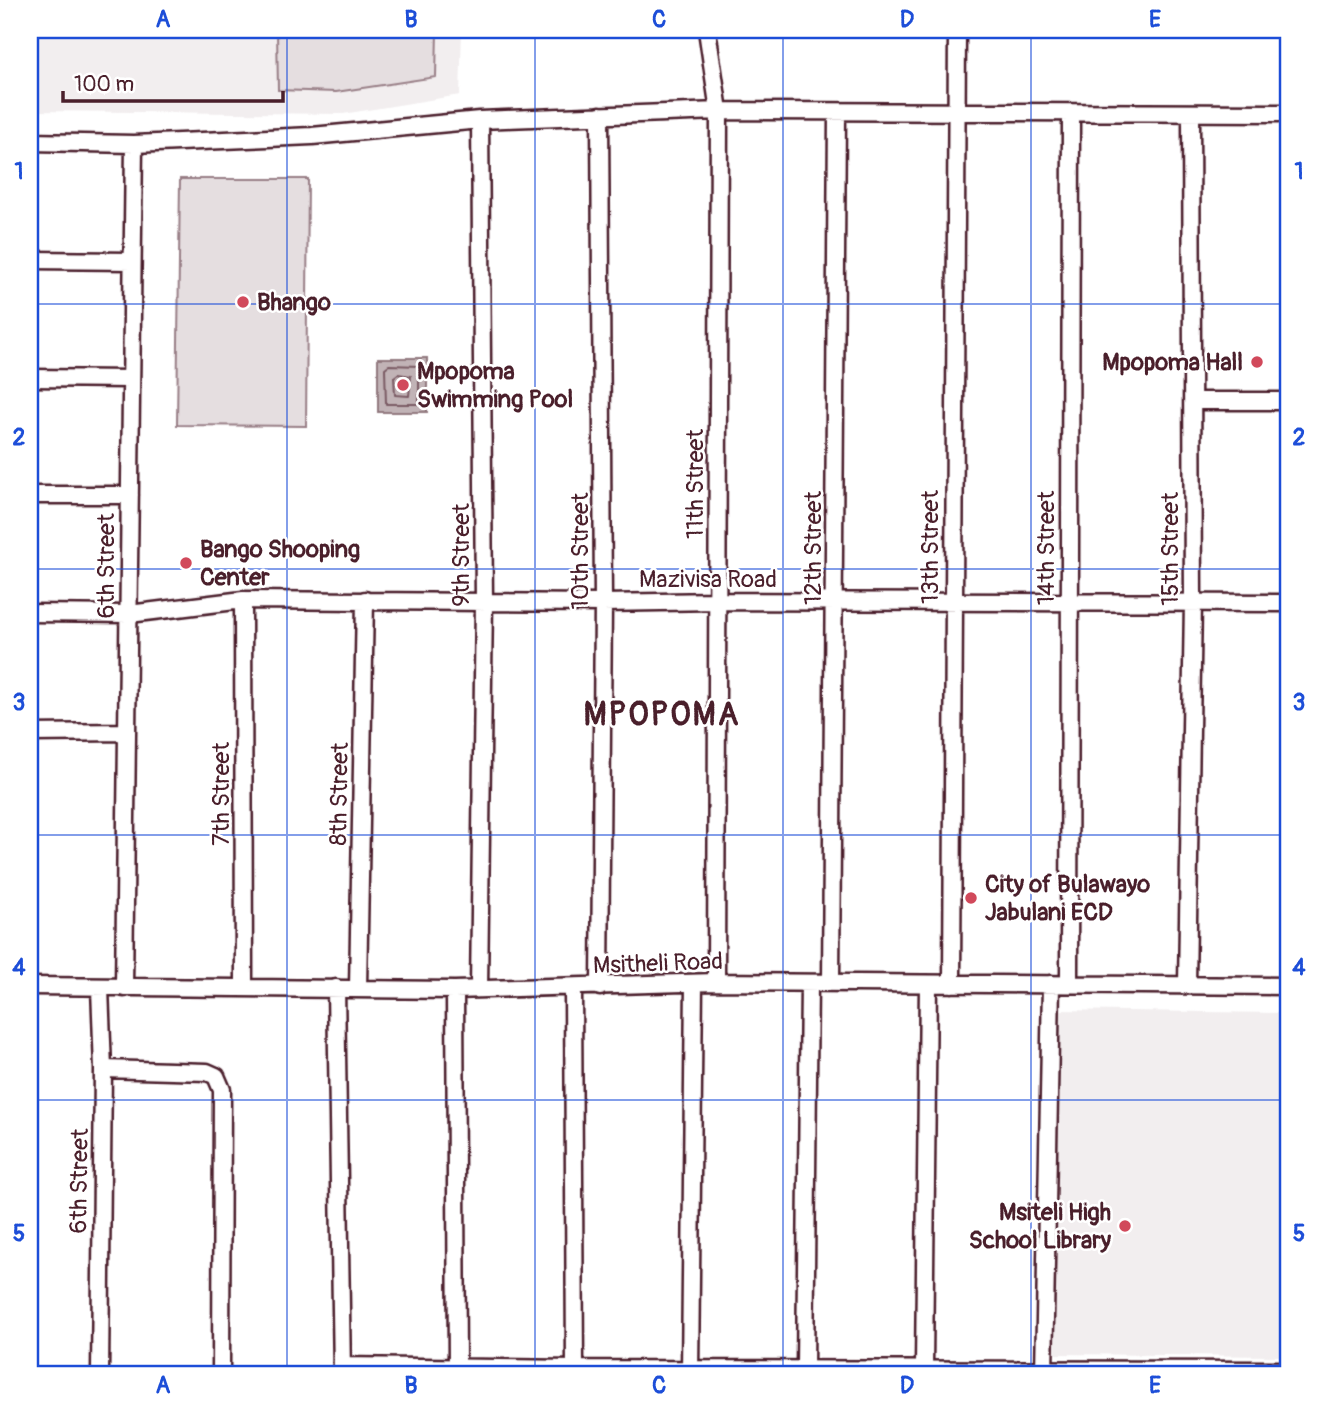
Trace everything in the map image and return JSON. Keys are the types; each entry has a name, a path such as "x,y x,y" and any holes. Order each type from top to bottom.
{"street":[{"name":"11th Street","path":"707,30 719,111 716,982"},
{"name":"13th Street","path":"952,984 954,111 957,30"},
{"path":"30,142 134,144 312,135 480,120 719,111 1288,113"},
{"name":"12th Street","path":"831,983 837,113"},
{"name":"14th Street","path":"1069,984 1071,113"},
{"name":"15th Street","path":"1187,985 1193,601 1191,114"},
{"name":"10th Street","path":"600,116 603,603 600,987"},
{"name":"9th Street","path":"479,989 484,601 480,120"},
{"name":"6th Street","path":"124,988 134,144"},
{"path":"30,260 132,261"},
{"path":"30,378 131,379"},
{"path":"1193,401 1288,401"},
{"path":"30,495 130,495"},
{"name":"Mazivisa Road","path":"30,613 129,614 243,600 1288,603"},
{"name":"7th Street","path":"243,600 244,987"},
{"name":"8th Street","path":"358,988 365,600"},
{"path":"30,733 127,732"},
{"name":"Msitheli Road","path":"30,986 454,990 716,982 1288,986"},
{"path":"690,1372 694,983"},
{"path":"795,1370 809,983"},
{"path":"928,984 933,1370"},
{"path":"1044,1372 1051,984"},
{"name":"6th Street","path":"100,988 103,1069 100,1374"},
{"path":"336,988 342,1370 457,1367 690,1372 1288,1370"},
{"path":"573,988 575,1369"},
{"path":"454,990 457,1367"},
{"path":"103,1069 207,1072 216,1076 222,1090 221,1374"}],"shaded area":[{"path":"30,30 462,30 460,95 343,114 30,111"},
{"path":"277,30 437,30 436,77 336,92 278,90"},
{"name":"Bhango","path":"180,179 308,179 306,426 177,425"},
{"path":"1054,1010 1288,1013 1288,1356 1054,1354"}],"water":[{"name":"Mpopoma Swimming Pool","path":"378,358 427,358 427,412 378,412"}],"place":[{"name":"Bhango","path":"243,302"},
{"name":"Mpopoma Hall","path":"1257,362"},
{"name":"Mpopoma Swimming Pool","path":"403,385"},
{"name":"Bango Shooping Center","path":"186,563"},
{"name":"City of Bulawayo Jabulani ECD","path":"971,898"},
{"name":"Msiteli High School Library","path":"1125,1226"}],"district":[{"name":"MPOPOMA","path":"662,714"}]}
